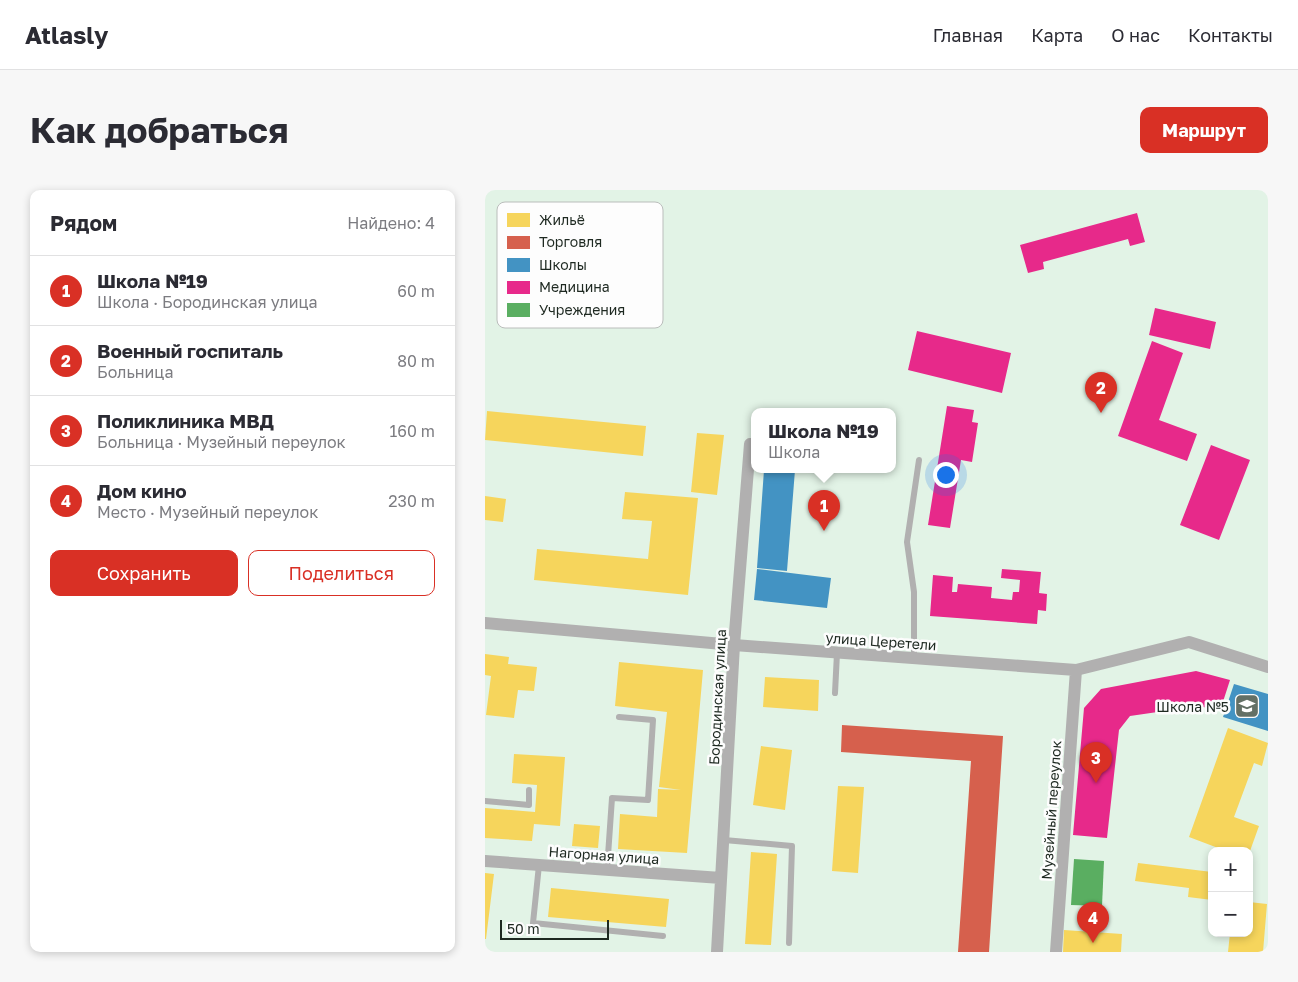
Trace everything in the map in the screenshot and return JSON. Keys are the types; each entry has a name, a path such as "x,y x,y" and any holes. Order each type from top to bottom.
{"street":[{"name":"Бородинская улица","path":"717,952 734,645 750,444"},
{"name":"улица Церетели","path":"485,623 734,645 1076,670 1189,642 1268,668"},
{"name":"Музейный переулок","path":"1056,952 1076,670"},
{"name":"Нагорная улица","path":"485,861 721,878"}],"lane":[{"path":"914,658 914,592 907,542 919,460"},
{"path":"835,692 837,653"},
{"path":"607,870 612,798 648,800 653,720 619,717"},
{"path":"485,801 529,805 529,790"},
{"path":"723,840 792,846 789,943"},
{"path":"539,865 533,923 663,936"}],"building: Жильё":[{"path":"487,411 646,426 643,456 485,440"},
{"path":"697,433 724,435 717,495 691,492"},
{"path":"625,492 698,498 688,595 534,580 537,549 648,559 652,521 622,519"},
{"path":"485,496 506,499 503,522 485,520"},
{"path":"485,654 509,657 508,664 537,667 534,691 518,690 514,718 486,715 491,676 485,675"},
{"path":"619,662 703,670 687,853 618,849 620,814 657,817 658,789 681,790 659,787 667,712 615,706"},
{"path":"765,677 819,680 818,711 763,707"},
{"path":"1228,728 1268,743 1262,766 1254,763 1234,817 1259,826 1251,847 1215,847 1189,837"},
{"path":"761,746 792,750 785,810 753,805"},
{"path":"514,754 565,757 560,826 534,824 532,841 485,838 485,808 535,812 537,785 512,783"},
{"path":"838,786 864,787 858,873 832,871"},
{"path":"574,824 600,826 598,848 572,846"},
{"path":"751,852 777,854 771,945 745,944"},
{"path":"1138,863 1208,872 1208,900 1188,897 1189,888 1135,881"},
{"path":"485,873 494,874 486,939 485,939"},
{"path":"551,888 669,899 666,927 548,917"},
{"path":"1253,902 1267,904 1263,952 1228,952 1230,937 1253,937"},
{"path":"1064,930 1122,934 1121,952 1063,952"}],"building: Торговля":[{"path":"842,725 1003,736 989,952 958,952 971,761 841,752"}],"building: Школы":[{"path":"764,473 795,473 787,571 757,568"},
{"path":"757,569 831,578 827,608 754,600"},
{"name":"Школа №5","path":"1234,684 1268,694 1268,731 1223,717"}],"building: Медицина":[{"path":"1137,213 1145,242 1130,246 1128,239 1043,262 1044,269 1028,273 1020,245"},
{"path":"1155,308 1216,322 1210,349 1149,335"},
{"path":"917,331 1011,353 1002,393 908,370"},
{"path":"1152,341 1183,353 1159,420 1197,434 1187,461 1118,436"},
{"path":"947,406 974,410 972,422 978,423 972,462 961,460 950,528 928,525"},
{"path":"1211,445 1250,460 1219,540 1180,525"},
{"path":"1002,569 1041,572 1039,593 1047,594 1046,611 1038,610 1037,624 930,616 933,575 953,577 952,592 957,592 958,584 992,587 991,598 1012,600 1013,592 1019,592 1020,580 1001,578"},
{"path":"1196,671 1230,680 1220,711 1199,706 1130,716 1119,730 1107,838 1073,835 1084,708 1101,689"}],"building: Учреждения":[{"path":"1074,859 1104,861 1102,906 1071,905"}],"place":[{"name":"Военный госпиталь","path":"1101,413"},
{"name":"Школа №19","path":"824,531"},
{"name":"Школа №5","path":"1247,706"},
{"name":"Поликлиника МВД","path":"1096,783"},
{"name":"Дом кино","path":"1093,943"}]}
